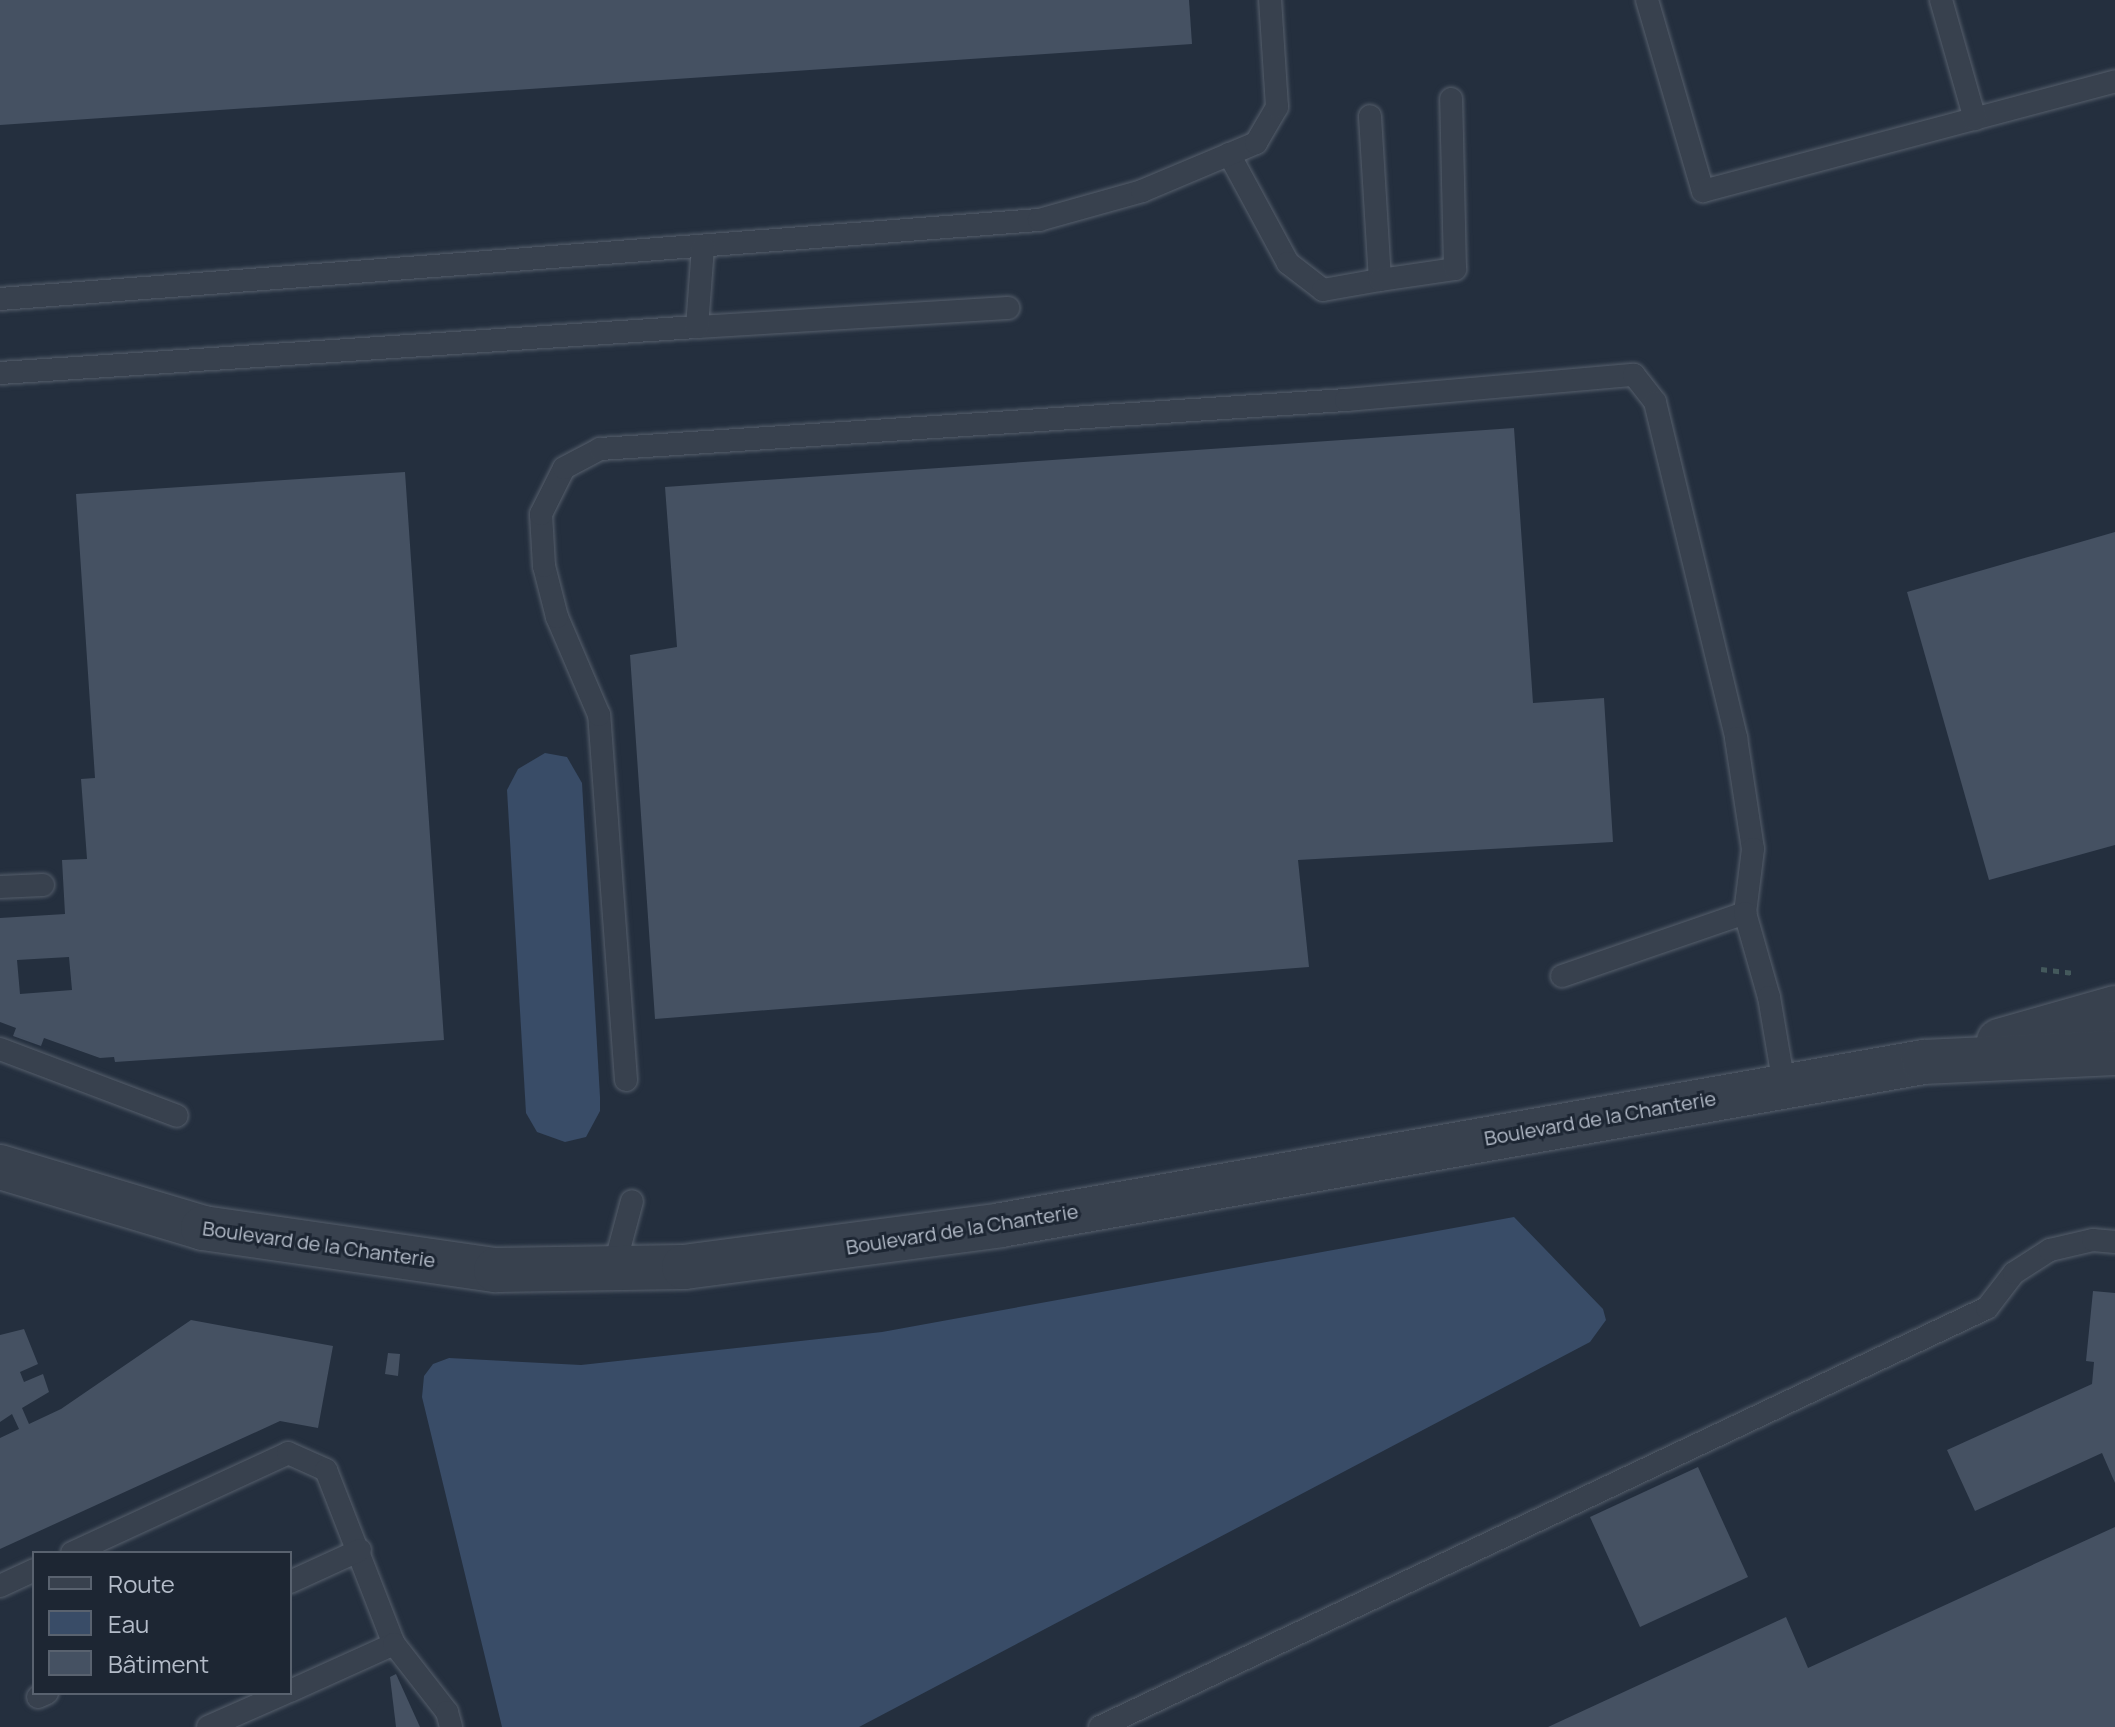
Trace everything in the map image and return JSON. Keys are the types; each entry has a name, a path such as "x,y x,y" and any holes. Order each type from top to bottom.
{"street":[{"name":"Boulevard de la Chanterie","path":"0,1167 203,1228 496,1270 684,1267 1001,1225 1924,1062 2115,1008"},
{"name":"Boulevard de la Chanterie","path":"1924,1062 2115,1053"}],"lane":[{"path":"0,299 1039,220 1142,191 1256,143 1277,107 1270,0"},
{"path":"1647,0 1703,191 2115,81"},
{"path":"1941,0 1975,119"},
{"path":"1229,154 1288,263 1323,290 1455,269 1451,99"},
{"path":"1370,116 1380,280"},
{"path":"697,327 703,247"},
{"path":"0,373 1008,308"},
{"path":"626,1080 599,715 557,617 544,566 541,514 564,468 600,449 1330,401 1634,375 1655,402 1736,738 1753,849 1745,913 1769,997 1784,1085"},
{"path":"0,887 43,885"},
{"path":"1562,976 1745,913"},
{"path":"0,1049 177,1116"},
{"path":"614,1268 632,1201"},
{"path":"1100,1727 1987,1308 2014,1273 2050,1250 2093,1240 2115,1242"},
{"path":"76,1551 288,1453 326,1470 360,1550 394,1644 447,1712 451,1727"},
{"path":"292,1581 360,1550"},
{"path":"0,1586 32,1571"},
{"path":"292,1690 394,1644"},
{"path":"208,1727 280,1695"}],"water":[{"path":"545,753 567,757 582,783 600,1097 600,1111 586,1137 565,1142 537,1132 526,1113 507,790 518,769"},
{"path":"1514,1217 1603,1309 1606,1320 1590,1342 859,1727 502,1727 422,1397 424,1376 433,1364 449,1358 581,1365 882,1332"}],"building":[{"path":"0,0 1189,0 1192,44 0,125"},
{"path":"1514,428 1533,703 1604,698 1613,842 1298,860 1309,967 655,1019 630,655 677,647 665,487"},
{"path":"405,472 444,1040 115,1062 114,1057 100,1058 44,1038 41,1046 13,1036 16,1028 0,1022 0,918 65,914 62,860 87,859 81,779 95,778 76,494","holes":["69,957 72,990 20,994 17,960"]},
{"path":"2115,532 2115,845 1989,880 1907,592"},
{"path":"2093,1291 2115,1293 2115,1483 2102,1453 1975,1511 1947,1450 2092,1384 2094,1362 2086,1361"},
{"path":"191,1320 333,1346 318,1428 280,1421 0,1549 0,1438 19,1429 12,1414 0,1422 0,1335 24,1329 38,1364 20,1372 24,1382 43,1374 49,1392 22,1408 29,1424 61,1409"},
{"path":"388,1353 400,1354 398,1376 385,1374"},
{"path":"1698,1467 1748,1577 1640,1627 1590,1517"},
{"path":"2115,1527 2115,1727 1548,1727 1786,1617 1808,1668"},
{"path":"396,1674 420,1727 396,1727 390,1677"}]}
